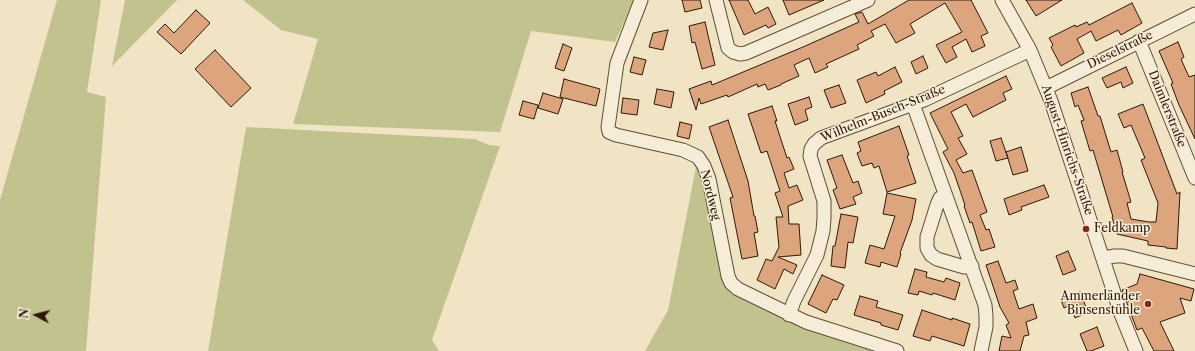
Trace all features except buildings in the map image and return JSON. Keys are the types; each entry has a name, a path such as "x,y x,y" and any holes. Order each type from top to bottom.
{"street":[{"name":"Nordweg","path":"641,0 617,63 608,127 609,132 616,135 683,150 698,157 704,166 709,179 729,279 738,289 806,322 897,351"},
{"path":"716,0 728,48 740,54 746,53 868,0"},
{"name":"August-Hinrichs-Straße","path":"1002,0 1030,50 1046,88 1121,314 1136,351"},
{"name":"Dieselstraße","path":"1046,88 1195,14"},
{"name":"Daimlerstraße","path":"1139,41 1195,178"},
{"name":"Wilhelm-Busch-Straße","path":"789,314 817,255 823,231 824,201 811,160 810,152 812,146 821,138 913,104 1030,50"},
{"path":"913,104 972,266 986,310 986,332 981,351"},
{"path":"945,194 940,198 937,205 927,237 927,248 931,255 937,259 964,267 972,266"},
{"path":"1103,258 1121,256 1195,274"}],"green space":[{"path":"57,0 101,0 87,92 106,97 86,351 0,351 0,200"},
{"path":"125,0 177,0 112,66"},
{"path":"243,0 634,0 615,42 531,31 500,132 293,124 318,39 281,30"},
{"path":"246,127 475,139 489,145 500,146 432,340 439,351 208,351"},
{"path":"698,157 730,292 891,351 645,351 668,310"}],"place":[{"name":"Feldkamp","path":"1086,229"},
{"name":"Ammerländer Binsenstühle","path":"1148,304"}]}
